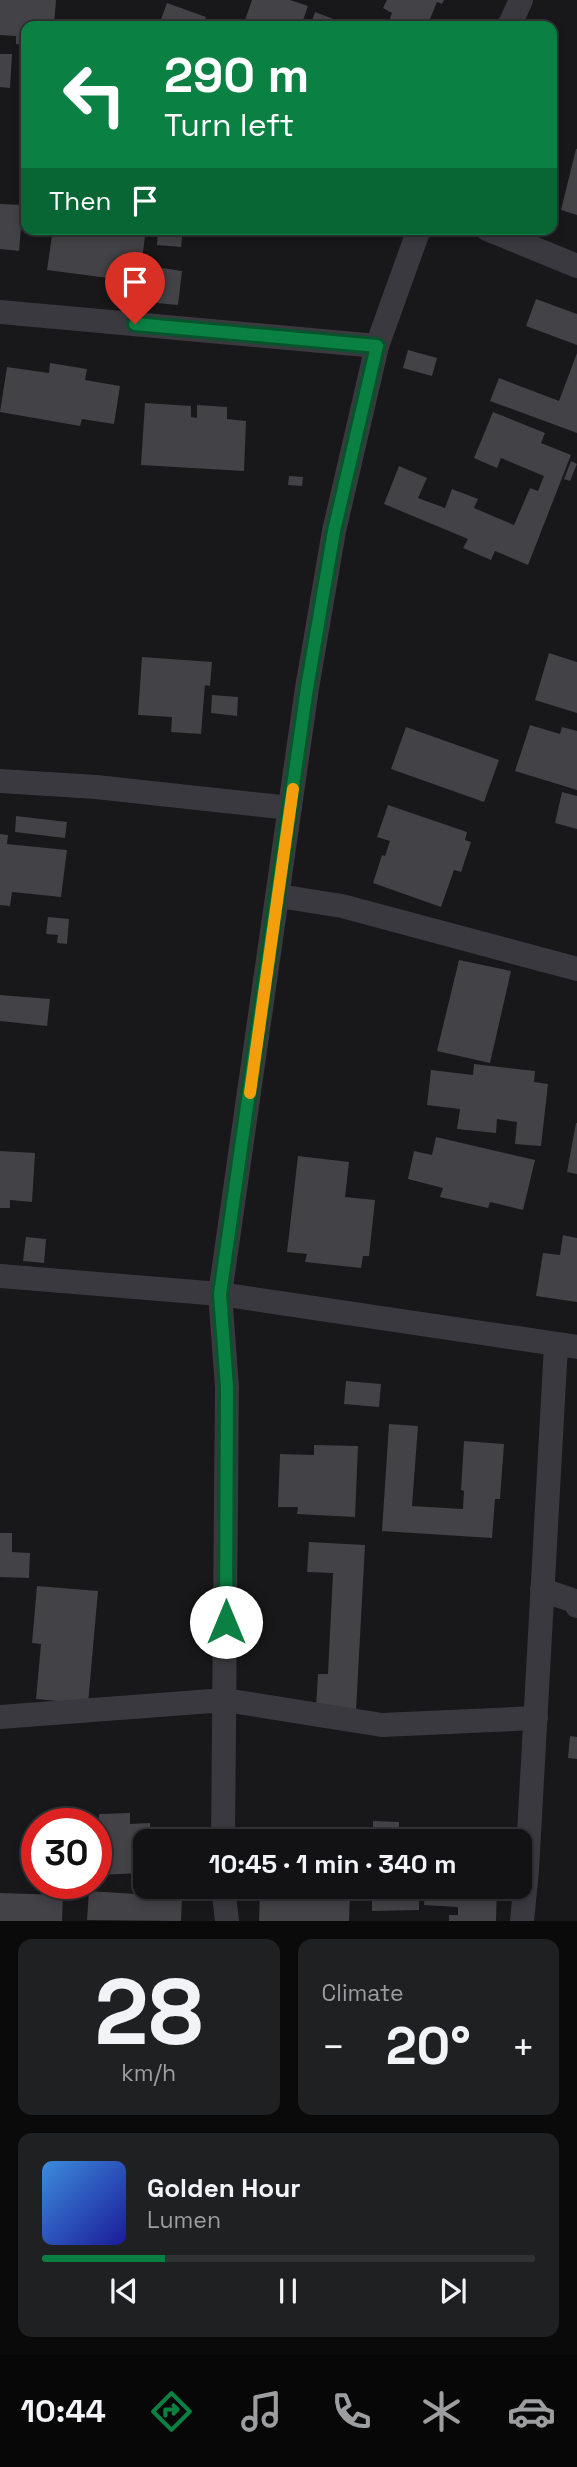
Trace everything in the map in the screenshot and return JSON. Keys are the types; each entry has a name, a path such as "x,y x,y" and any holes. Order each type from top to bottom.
{"street":[{"path":"511,21 521,0"},
{"path":"223,1829 227,1387 220,1294 307,688 334,531 377,346 417,235"},
{"path":"502,235 577,266"},
{"path":"0,312 377,346"},
{"path":"0,782 96,787 290,808"},
{"path":"279,896 342,906 577,969"},
{"path":"0,1276 220,1294 566,1346 542,1590 522,1921"},
{"path":"542,1590 575,1601 577,1606"},
{"path":"0,1717 225,1700 382,1725 536,1718"},
{"path":"225,1899 228,1921"}],"building":[{"path":"0,0 56,0 54,21 21,21 21,44 16,44 16,36 0,35"},
{"path":"252,0 290,0 308,6 303,21 245,21"},
{"path":"387,0 444,0 442,4 437,2 429,21 389,21 392,13 383,8"},
{"path":"167,3 206,17 205,21 160,21"},
{"path":"315,12 338,21 312,21"},
{"path":"0,54 12,54 10,88 0,87"},
{"path":"577,149 577,215 561,210"},
{"path":"0,204 21,205 19,251 0,249"},
{"path":"52,235 145,235 139,282 47,270"},
{"path":"158,235 182,235 181,247 157,245"},
{"path":"162,268 182,271 178,305 157,303"},
{"path":"536,299 577,314 577,345 526,326"},
{"path":"408,350 437,358 432,376 403,368"},
{"path":"577,353 577,433 490,401 499,378 559,401"},
{"path":"50,363 87,369 85,380 120,386 114,424 82,419 80,426 0,412 7,367 49,373"},
{"path":"145,403 191,406 191,417 197,418 197,405 227,407 227,419 246,421 244,471 141,465"},
{"path":"493,412 545,433 541,443 571,455 528,565 495,551 491,560 463,548 468,539 384,504 399,466 427,478 418,498 445,508 452,489 478,499 474,508 514,525 530,488 538,491 544,476 501,458 497,468 474,458"},
{"path":"571,461 577,464 570,481 564,479"},
{"path":"289,476 303,477 302,486 288,485"},
{"path":"549,653 577,662 577,713 535,700"},
{"path":"142,657 212,662 210,686 205,685 201,734 171,732 172,717 138,715"},
{"path":"212,695 238,697 237,716 211,713"},
{"path":"530,725 560,734 562,727 577,731 577,790 515,771"},
{"path":"406,727 499,760 484,802 391,769"},
{"path":"562,792 577,796 577,829 555,823"},
{"path":"388,805 467,832 465,840 471,842 461,872 454,870 441,907 373,883 382,855 385,856 390,841 377,837"},
{"path":"16,816 67,822 65,838 15,832"},
{"path":"0,834 8,835 7,844 67,850 61,897 12,892 10,906 0,905"},
{"path":"48,917 69,919 67,944 57,943 58,935 46,934"},
{"path":"459,960 511,971 490,1063 437,1051"},
{"path":"0,995 50,999 47,1026 0,1021"},
{"path":"474,1064 535,1071 534,1082 548,1084 541,1146 515,1144 517,1122 497,1119 496,1133 457,1129 460,1109 427,1105 431,1070 473,1075"},
{"path":"577,1123 577,1174 567,1172"},
{"path":"436,1137 535,1160 523,1210 490,1202 488,1208 440,1197 443,1188 408,1179 414,1151 432,1155"},
{"path":"0,1151 35,1153 32,1202 10,1200 10,1208 0,1208"},
{"path":"298,1156 349,1162 345,1197 375,1200 369,1256 363,1256 361,1268 305,1262 307,1254 287,1252"},
{"path":"563,1235 577,1238 577,1302 536,1296 543,1253 560,1255"},
{"path":"26,1237 46,1239 44,1263 23,1261"},
{"path":"346,1381 381,1384 379,1407 344,1404"},
{"path":"389,1424 418,1426 412,1506 463,1509 464,1491 461,1490 464,1441 504,1444 500,1499 495,1499 492,1538 382,1531"},
{"path":"314,1445 358,1446 355,1517 297,1514 298,1507 278,1507 280,1454 314,1455"},
{"path":"0,1533 12,1533 12,1552 30,1553 29,1578 0,1577"},
{"path":"309,1542 365,1545 356,1710 316,1708 318,1674 328,1674 333,1573 307,1572"},
{"path":"37,1586 98,1591 88,1704 36,1699 41,1644 32,1643"},
{"path":"570,1736 577,1737 577,1759 568,1758"},
{"path":"130,1813 130,1824 150,1823 150,1829 133,1829 133,1873 112,1874 112,1814"},
{"path":"373,1821 399,1822 399,1829 373,1829"},
{"path":"112,1892 133,1894 133,1899 182,1899 181,1921 87,1920 88,1899 112,1899"},
{"path":"0,1893 21,1894 21,1899 63,1899 62,1921 0,1921"},
{"path":"260,1899 350,1899 349,1921 259,1921"},
{"path":"372,1899 419,1899 419,1910 372,1911"},
{"path":"424,1899 497,1899 496,1921 449,1921 449,1915 458,1915 458,1907 424,1905"}],"slow traffic":[{"path":"250,1093 293,789"}],"route":[{"path":"135,324 377,346 334,531 307,688 220,1294 227,1387 226,1622"}]}
